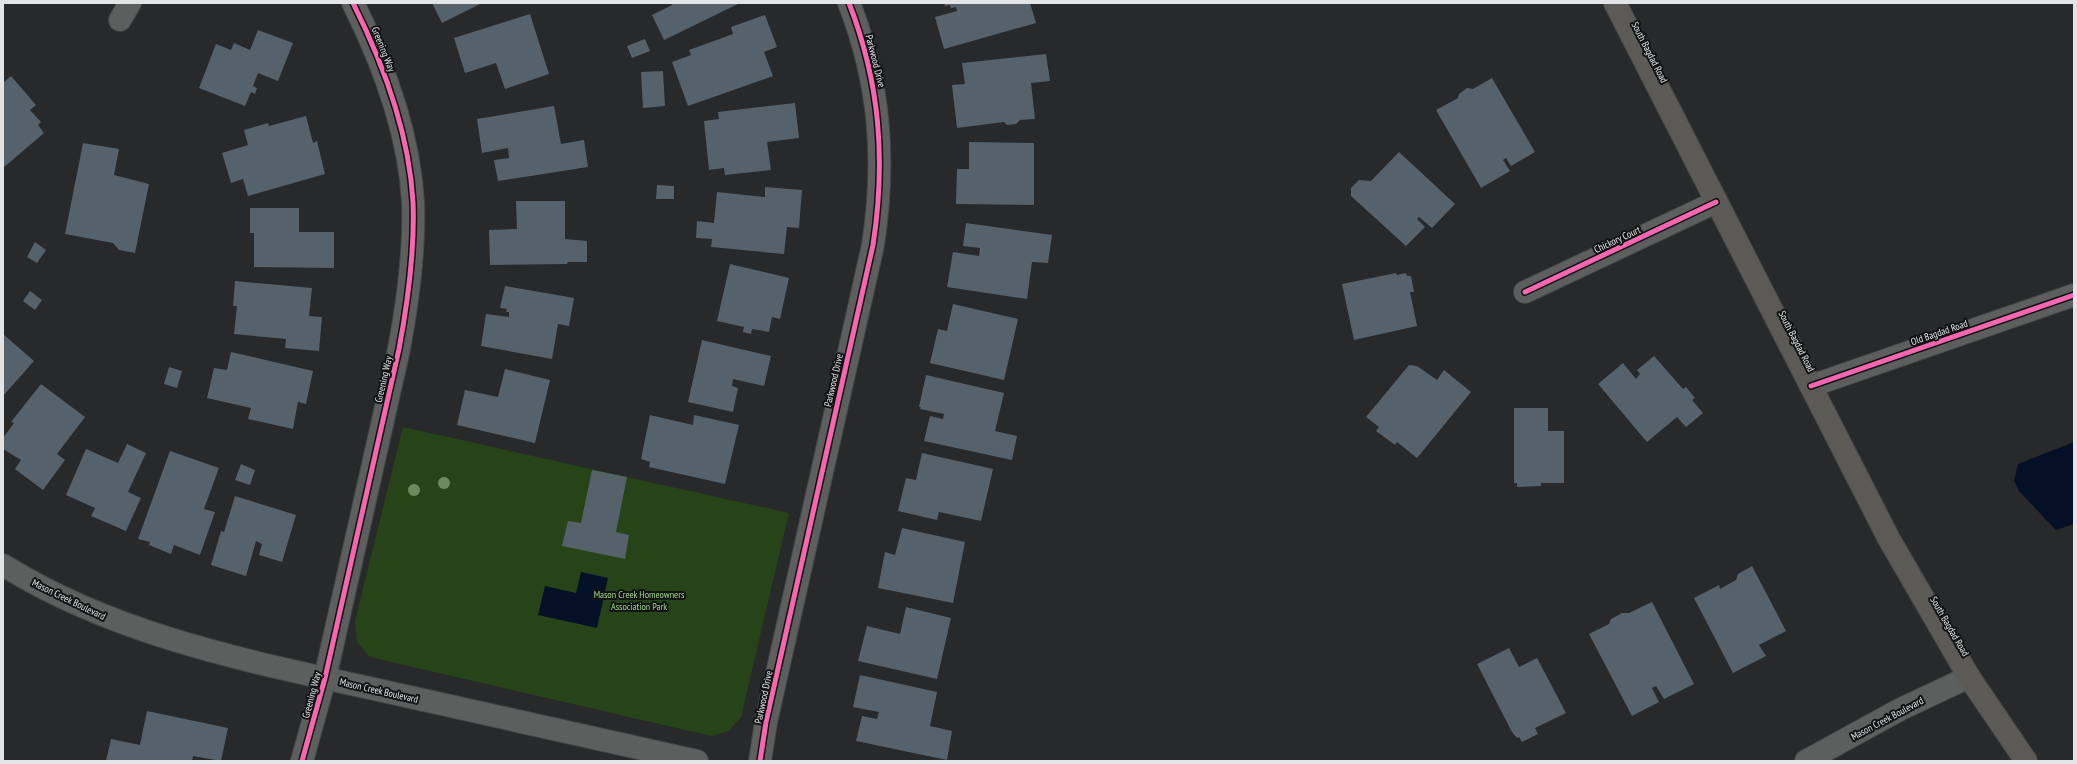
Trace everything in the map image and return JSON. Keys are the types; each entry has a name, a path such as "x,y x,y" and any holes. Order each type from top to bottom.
{"main road":[{"name":"South Bagdad Road","path":"1615,3 1889,538 1969,677 2026,761"}],"street":[{"name":"Greening Way","path":"302,761 325,678 399,349 408,298 412,251 413,202 406,153 395,105 379,58 353,3"},
{"name":"Parkwood Drive","path":"760,761 766,722 873,245 879,204 880,142 876,101 868,61 849,3"},
{"name":"Chickory Court","path":"1525,292 1716,202"},
{"name":"Old Bagdad Road","path":"1811,386 2074,295"},
{"name":"Mason Creek Boulevard","path":"3,565 70,601 120,624 217,653 697,761"},
{"name":"Mason Creek Boulevard","path":"1806,761 1901,709 1969,677"}],"green space":[{"name":"Mason Creek Homeowners Association Park","path":"403,427 789,513 741,717 729,731 711,736 370,657 357,642 355,621"}],"water":[{"path":"2074,442 2074,524 2056,530 2019,491 2014,481 2018,464"},
{"path":"581,572 608,578 597,628 538,615 545,586 576,593"}],"building":[{"path":"432,3 482,3 442,23"},
{"path":"672,3 740,3 664,40 652,15 672,5"},
{"path":"944,3 1030,3 1036,23 944,49 935,17 957,11 956,7 951,8 950,5 945,6"},
{"path":"530,14 549,74 505,89 496,63 465,73 454,38"},
{"path":"765,15 777,47 764,52 773,76 688,106 672,62 691,55 689,50 733,34 731,27"},
{"path":"258,30 293,43 278,81 258,73 253,86 257,88 255,94 251,92 245,106 199,88 216,44 231,50 234,43 250,50"},
{"path":"645,39 650,51 632,58 627,46"},
{"path":"1046,54 1050,81 1031,83 1035,119 1020,120 1016,124 1007,125 1004,122 957,128 952,85 965,84 962,63"},
{"path":"663,71 665,106 643,108 641,72"},
{"path":"11,76 36,105 30,110 41,122 38,125 44,133 3,168 3,83"},
{"path":"1492,78 1535,152 1511,166 1506,158 1503,160 1510,171 1481,188 1436,110 1458,98 1459,94 1467,88 1473,89"},
{"path":"795,103 799,138 767,142 771,170 725,175 724,168 709,170 704,121 719,119 718,112"},
{"path":"554,106 561,144 584,140 588,167 498,181 494,160 509,158 508,148 482,153 477,119"},
{"path":"306,116 313,143 317,141 325,174 248,196 243,179 231,183 222,153 248,145 244,130 268,123 269,126"},
{"path":"969,142 1034,143 1034,205 956,204 957,169 969,169"},
{"path":"83,143 119,149 114,175 149,184 135,253 119,250 113,243 65,234"},
{"path":"1399,152 1455,204 1432,228 1419,217 1417,219 1425,227 1406,246 1351,196 1351,188 1359,180 1371,181"},
{"path":"657,185 674,186 674,199 656,199"},
{"path":"765,187 802,190 799,228 787,227 784,254 711,247 712,239 696,238 697,221 714,223 717,192 765,197"},
{"path":"516,201 565,201 565,239 587,241 587,262 568,262 567,264 490,265 489,230 517,229"},
{"path":"250,208 299,208 299,232 334,232 334,268 254,267 254,233 250,233"},
{"path":"966,223 1052,235 1048,263 1032,262 1027,299 947,287 953,252 979,256 980,248 963,246"},
{"path":"35,242 46,250 37,263 27,257"},
{"path":"730,264 789,278 780,319 772,317 769,332 752,329 751,334 743,332 744,327 717,321"},
{"path":"1396,273 1397,275 1406,273 1407,276 1411,276 1414,292 1410,292 1417,326 1354,340 1342,284"},
{"path":"235,281 312,288 309,316 322,317 319,351 285,348 286,339 234,334 237,306 233,306"},
{"path":"505,286 574,298 569,326 558,324 552,359 481,346 486,314 509,317 509,312 506,312 507,309 500,308"},
{"path":"30,291 42,300 35,310 23,301"},
{"path":"953,304 1018,319 1004,380 930,363 938,329 947,331"},
{"path":"3,334 34,361 3,396"},
{"path":"702,340 771,356 764,386 733,379 732,386 738,388 733,412 688,402"},
{"path":"231,352 313,371 306,404 298,402 293,429 248,419 251,408 207,398 214,368 227,370"},
{"path":"1654,356 1683,389 1686,387 1695,398 1692,400 1703,413 1686,427 1677,417 1647,442 1598,384 1623,363 1636,379 1640,374 1637,370"},
{"path":"1409,365 1417,366 1437,380 1444,370 1471,392 1417,458 1397,442 1395,445 1376,431 1379,427 1366,417"},
{"path":"169,367 182,371 177,388 164,384"},
{"path":"505,369 550,380 535,443 457,425 465,390 498,397"},
{"path":"926,375 1004,393 995,431 1017,436 1012,460 924,441 930,416 943,419 944,414 920,409 921,407 919,407"},
{"path":"41,384 85,417 57,454 65,460 43,490 15,469 21,460 3,449 3,438 14,423 11,422"},
{"path":"1514,408 1548,408 1548,431 1564,431 1564,483 1541,483 1541,486 1517,487 1517,483 1514,483"},
{"path":"650,415 693,425 694,415 739,425 725,484 649,467 650,462 641,459"},
{"path":"127,444 146,453 128,492 141,498 126,531 91,516 95,508 66,495 86,449 118,463"},
{"path":"170,451 219,468 204,509 215,512 200,555 174,545 171,554 149,545 150,542 138,539"},
{"path":"922,453 993,469 981,521 939,512 937,520 898,511 906,478 916,480"},
{"path":"241,464 255,470 250,485 235,480"},
{"path":"592,470 627,477 616,532 629,535 625,559 562,546 568,521 581,523"},
{"path":"235,496 296,515 282,562 259,555 262,544 256,541 246,576 211,565 221,531 224,532"},
{"path":"902,528 965,542 953,603 878,588 885,552 895,555"},
{"path":"1752,566 1786,631 1759,645 1766,656 1733,673 1694,598 1719,585 1720,589 1736,580 1738,574"},
{"path":"1652,602 1694,684 1664,699 1656,686 1652,688 1659,702 1632,716 1589,634 1609,624 1611,619 1622,613 1629,613"},
{"path":"906,607 951,618 937,679 858,661 867,626 900,634"},
{"path":"1509,648 1519,667 1537,658 1566,713 1535,728 1538,734 1522,742 1519,737 1517,738 1512,732 1477,664"},
{"path":"860,675 937,692 930,726 952,731 947,760 856,741 862,716 877,719 879,712 853,707"},
{"path":"147,711 228,728 221,761 193,756 192,761 106,761 111,739 140,745"}],"cycle path":[{"path":"302,761 325,678 399,349 408,294 412,257 413,202 411,176 406,150 385,75 353,3"},
{"path":"760,761 766,722 873,245 877,213 879,183 878,122 868,63 849,3"},
{"path":"1525,292 1716,202"},
{"path":"1811,386 2074,295"}]}
